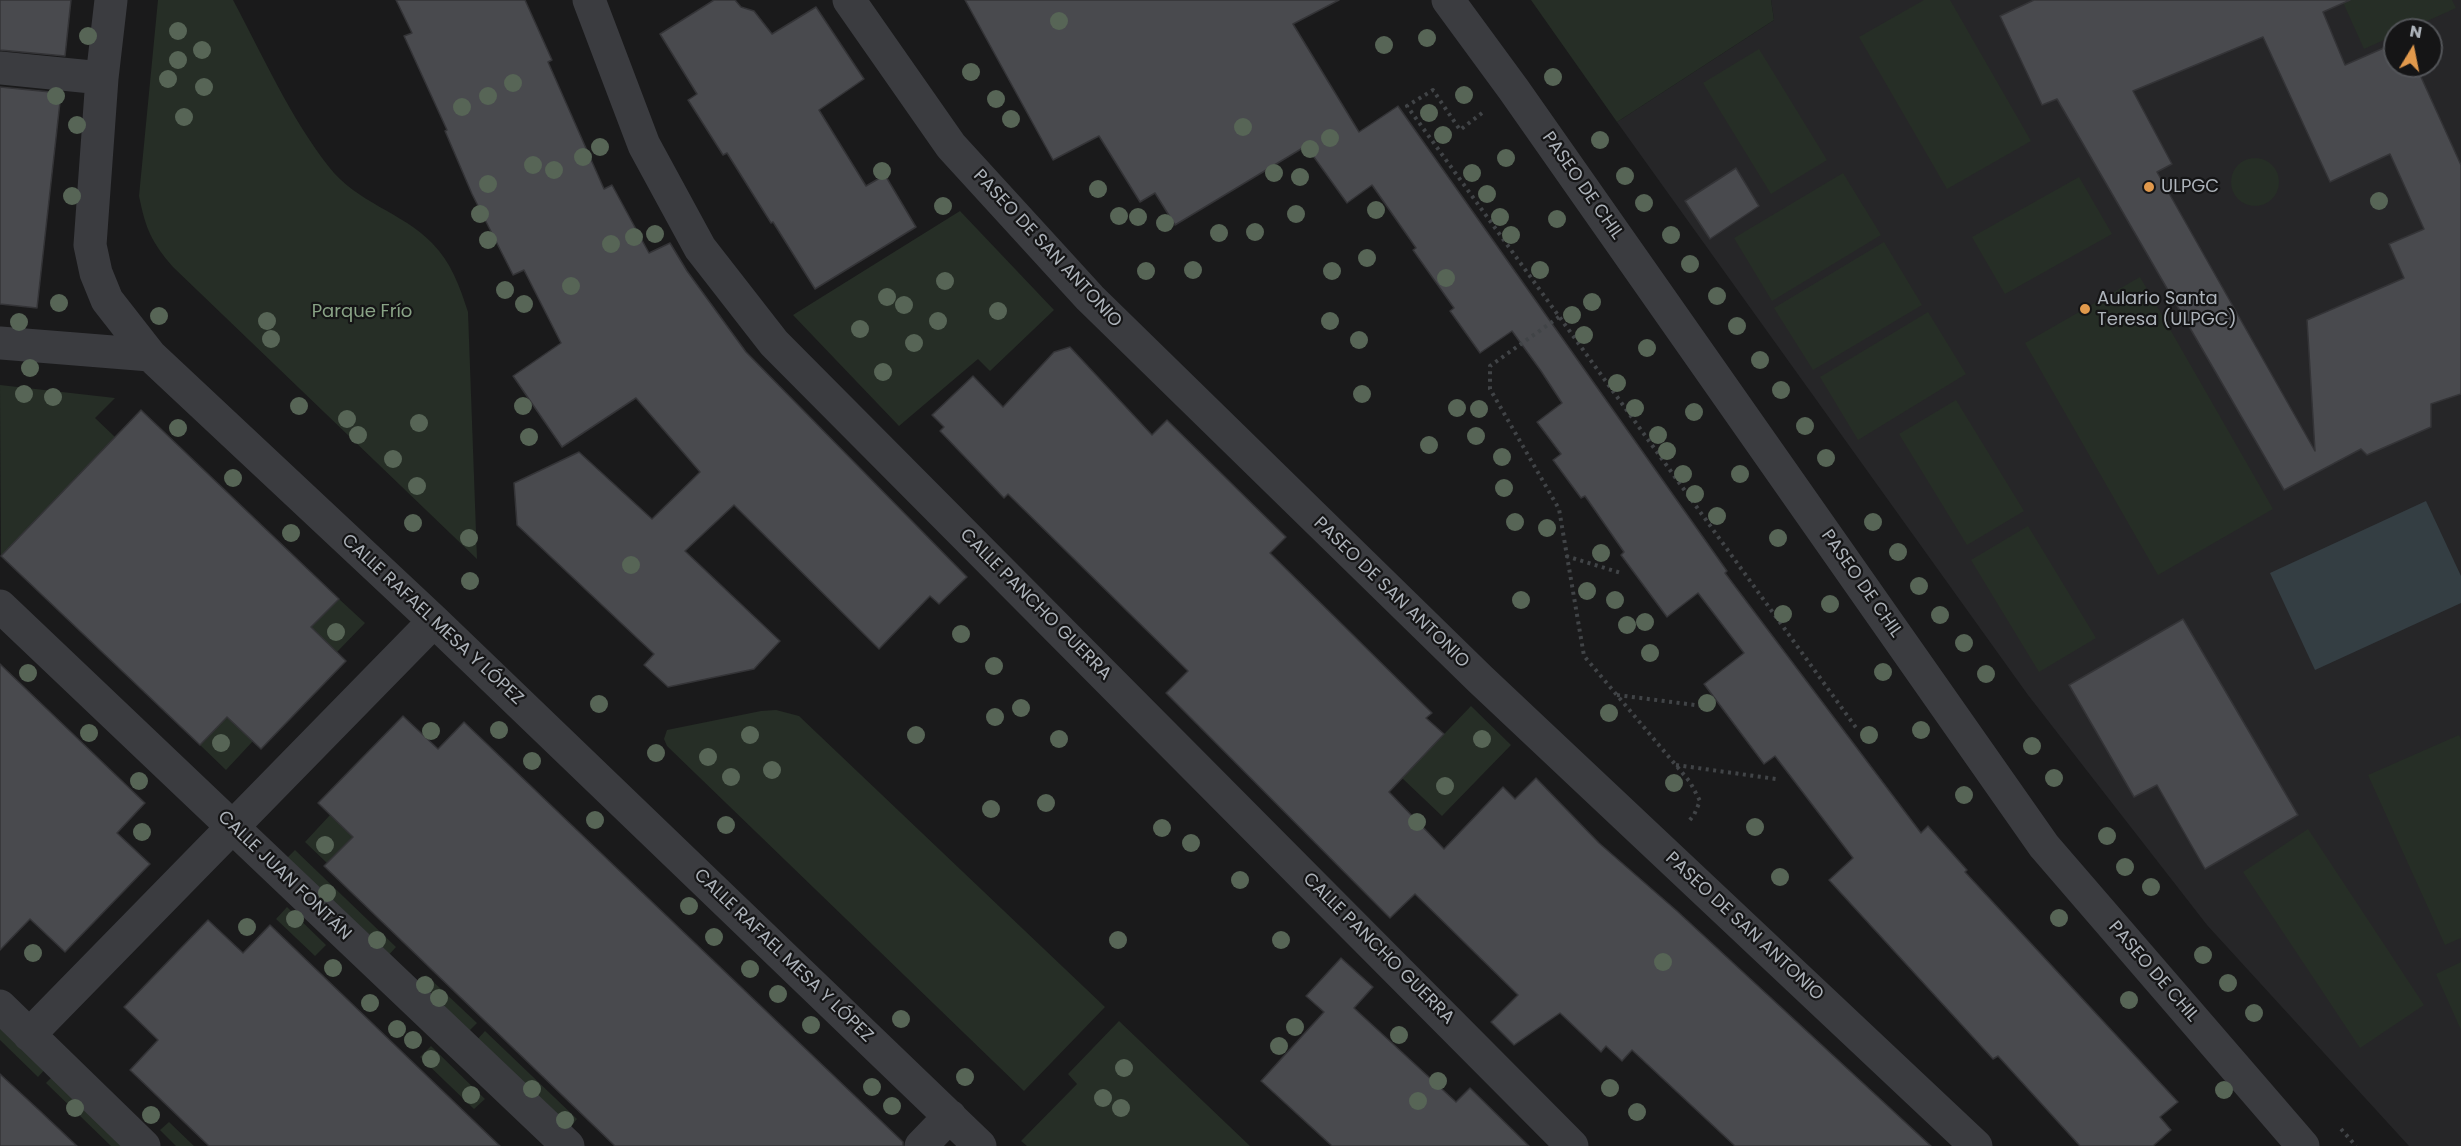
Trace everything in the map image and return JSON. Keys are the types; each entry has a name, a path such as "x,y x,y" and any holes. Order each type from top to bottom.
{"street":[{"name":"CALLE RAFAEL MESA Y LÓPEZ","path":"111,0 102,78 90,245 96,273 107,300 150,355 434,621 980,1146"},
{"name":"CALLE PANCHO GUERRA","path":"589,0 644,145 700,248 774,343 1572,1146"},
{"name":"PASEO DE SAN ANTONIO","path":"849,0 951,146 1090,298 1480,680 1976,1146"},
{"name":"PASEO DE CHIL","path":"1448,0 1514,90 2044,846 2303,1146"},
{"path":"0,68 102,78"},
{"path":"0,343 150,355"},
{"name":"CALLE JUAN FONTÁN","path":"0,606 568,1146"},
{"path":"29,1035 434,621"},
{"path":"0,1006 144,1146"},
{"path":"921,1146 950,1116"}],"path":[{"path":"1460,130 1433,90 1407,105 1857,729"},
{"path":"1559,317 1490,366 1490,389 1559,508 1584,656 1690,782 1700,801 1694,815 1662,850"},
{"path":"1566,555 1621,573"},
{"path":"1616,695 1703,706"},
{"path":"1675,765 1776,779"}],"shaded area":[{"name":"Aulario Santa Teresa (ULPGC)","path":"1771,0 2461,0 2461,1146 2409,1146 2207,925 2028,695 1617,122 1774,20"},
{"path":"2426,501 2461,576 2461,603 2315,670 2270,573"}],"green space":[{"name":"Parque Frío","path":"158,0 233,0 289,107 329,167 353,190 420,232 439,250 450,267 468,312 477,559 173,267 154,242 144,218 139,196"},
{"path":"1531,0 1771,0 1774,20 1617,122"},
{"path":"1924,0 1950,0 2031,141 1947,189 1859,37"},
{"path":"2342,0 2452,0 2456,8 2434,18 2383,18 2383,40 2364,49"},
{"path":"1759,49 1827,160 1771,194 1703,83"},
{"path":"2255,158 2272,165 2279,182 2272,199 2255,206 2238,199 2231,182 2238,165"},
{"path":"1843,173 1881,235 1772,301 1734,238"},
{"path":"2079,177 2112,234 2005,294 1972,237"},
{"path":"960,211 1054,310 990,371 978,359 899,426 793,315"},
{"path":"1884,242 1922,305 1813,370 1774,308"},
{"path":"2140,277 2273,509 2158,575 2025,343"},
{"path":"1928,312 1966,374 1858,440 1820,377"},
{"path":"0,385 115,398 95,418 115,437 1,556"},
{"path":"1956,400 2024,511 1967,545 1899,434"},
{"path":"2028,526 2096,638 2039,672 1971,560"},
{"path":"339,599 365,623 337,652 311,627"},
{"path":"1471,706 1511,745 1442,816 1402,778"},
{"path":"776,710 799,716 1105,1007 1024,1091 667,746 664,739 667,730"},
{"path":"227,717 253,741 226,770 200,745"},
{"path":"2459,735 2461,739 2461,938 2445,945 2368,775"},
{"path":"330,815 353,837 327,863 305,842"},
{"path":"2308,829 2424,1005 2360,1048 2243,872"},
{"path":"295,850 396,947 386,958 284,861"},
{"path":"287,907 326,945 315,956 276,919"},
{"path":"2461,962 2461,1030 2436,974"},
{"path":"426,975 477,1023 466,1034 416,987"},
{"path":"1119,1021 1250,1146 1027,1146 1021,1141 1077,1084 1068,1074"},
{"path":"0,1022 47,1067 38,1077 0,1040"},
{"path":"485,1031 577,1119 567,1131 474,1043"},
{"path":"431,1046 485,1099 474,1109 420,1057"},
{"path":"54,1075 127,1146 111,1146 46,1083"},
{"path":"169,1122 194,1146 176,1146 160,1130"}],"building":[{"path":"0,0 71,0 65,56 0,50"},
{"path":"396,0 525,0 552,60 548,62 604,189 612,185 649,253 670,243 687,271 746,352 967,577 939,604 930,596 879,649 734,505 685,551 780,641 754,669 668,687 644,665 654,654 517,525 514,483 579,452 652,519 700,472 636,398 562,447 513,376 561,343 524,270 513,275 472,194 445,131 447,130 404,36 412,33"},
{"path":"714,0 735,0 741,7 754,11 772,34 816,7 864,79 819,110 866,186 885,175 916,227 815,289 727,153 723,155 688,100 697,94 660,34"},
{"path":"965,0 1339,0 1293,24 1359,132 1398,106 1727,571 1725,573 1921,833 1928,826 1967,870 1965,872 2178,1102 2160,1117 2171,1130 2153,1146 2080,1146 1998,1056 1993,1059 1829,880 1853,858 1775,756 1764,764 1704,684 1744,653 1698,593 1667,617 1621,555 1624,552 1585,496 1581,498 1553,460 1561,454 1537,422 1562,403 1541,371 1512,331 1480,353 1450,311 1454,308 1413,250 1416,248 1372,185 1347,203 1306,146 1175,225 1155,193 1140,202 1099,136 1053,160"},
{"path":"2034,0 2350,0 2323,12 2345,65 2383,48 2383,78 2421,78 2461,165 2461,394 2431,404 2431,427 2367,455 2361,449 2284,490 2057,99 2042,105 2000,16","holes":["2263,37 2330,182 2390,154 2424,229 2389,244 2404,278 2307,320 2315,451 2157,172 2172,164 2133,91"]},
{"path":"0,87 61,93 37,308 0,304"},
{"path":"1736,168 1759,206 1710,239 1685,201"},
{"path":"1070,347 1152,435 1167,420 1286,537 1270,553 1432,713 1426,718 1444,734 1389,792 1444,849 1503,787 1515,799 1536,778 1599,843 1677,911 1931,1146 1735,1146 1632,1050 1622,1061 1606,1046 1601,1052 1560,1013 1514,1045 1491,1022 1518,995 1415,894 1390,918 1166,693 1188,671 1008,494 1004,498 940,431 944,427 932,415 973,376 1003,407 1054,352"},
{"path":"141,410 339,599 311,627 346,661 261,749 227,717 200,745 1,556"},
{"path":"2183,619 2298,815 2205,869 2157,785 2134,797 2069,685"},
{"path":"0,664 145,803 117,833 150,864 65,952 30,919 0,950"},
{"path":"403,716 438,749 464,722 903,1142 903,1146 615,1146 324,866 353,837 318,803"},
{"path":"208,920 243,953 270,925 500,1146 209,1146 130,1070 158,1040 124,1007"},
{"path":"1341,958 1373,987 1354,1008 1456,1102 1470,1088 1529,1146 1332,1146 1261,1081 1324,1012 1306,996"},
{"path":"0,1074 40,1111 77,1146 0,1146"}],"place":[{"name":"ULPGC","path":"2149,187"},
{"name":"Aulario Santa Teresa (ULPGC)","path":"2085,309"}]}
